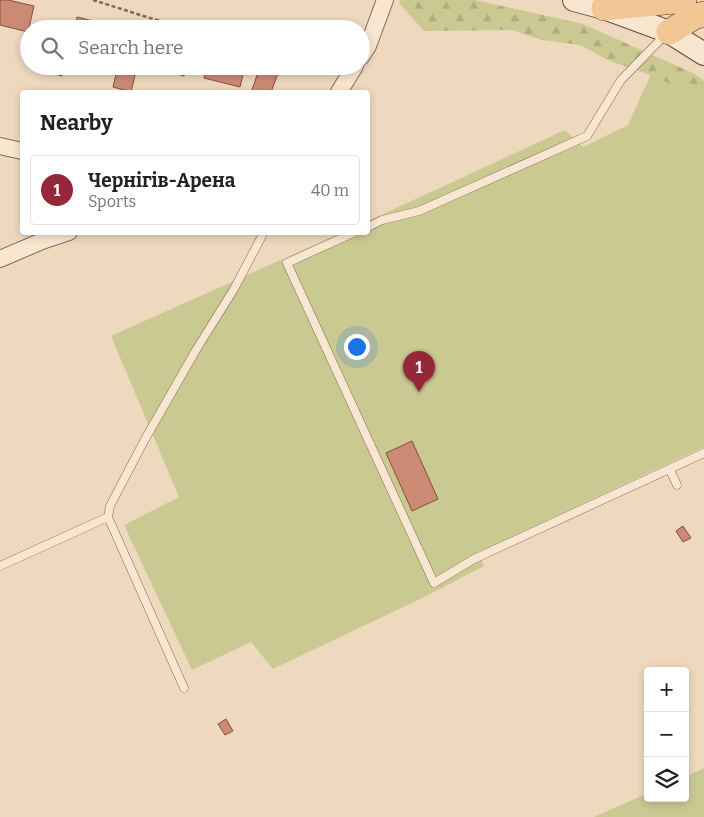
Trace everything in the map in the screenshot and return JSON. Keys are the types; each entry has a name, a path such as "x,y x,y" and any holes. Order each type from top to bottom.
{"main road":[{"path":"574,0 604,8 668,32 704,54"},
{"path":"604,8 684,0"},
{"path":"668,32 694,17 704,14"}],"street":[{"path":"370,41 385,0"},
{"path":"340,90 349,75"},
{"path":"0,146 20,151"},
{"path":"0,259 61,235"}],"lane":[{"path":"370,226 382,220 419,211 587,136 621,80 668,32"},
{"path":"184,688 108,517 110,506 144,441 196,350 234,289 262,235"},
{"path":"349,235 288,263 434,583 474,559 704,453"},
{"path":"670,470 677,485"},
{"path":"0,566 108,517"}],"path":[{"path":"93,0 153,20"}],"green space":[{"path":"401,0 475,0 583,24 695,74 704,81 704,105 656,77 610,61 580,45 542,40 512,30 424,31 399,3"},
{"path":"651,74 704,102 704,447 478,552 484,566 420,599 273,669 251,642 192,670 124,525 179,497 111,336 337,235 370,235 370,220 565,130 583,147 628,125"},
{"path":"704,768 704,817 594,817 644,795 644,802 689,802 689,775"}],"building":[{"path":"0,0 34,6 31,20 20,20 20,30 0,25"},
{"path":"77,17 89,20 76,20"},
{"path":"116,75 135,75 131,90 113,87"},
{"path":"204,75 243,75 240,87 204,78"},
{"path":"257,75 277,75 272,90 252,90"},
{"path":"412,441 438,499 412,511 386,453"},
{"path":"683,526 691,538 683,542 676,531"},
{"path":"226,719 233,731 225,735 218,724"}],"place":[{"name":"Чернігів-Арена","path":"419,392"}]}
